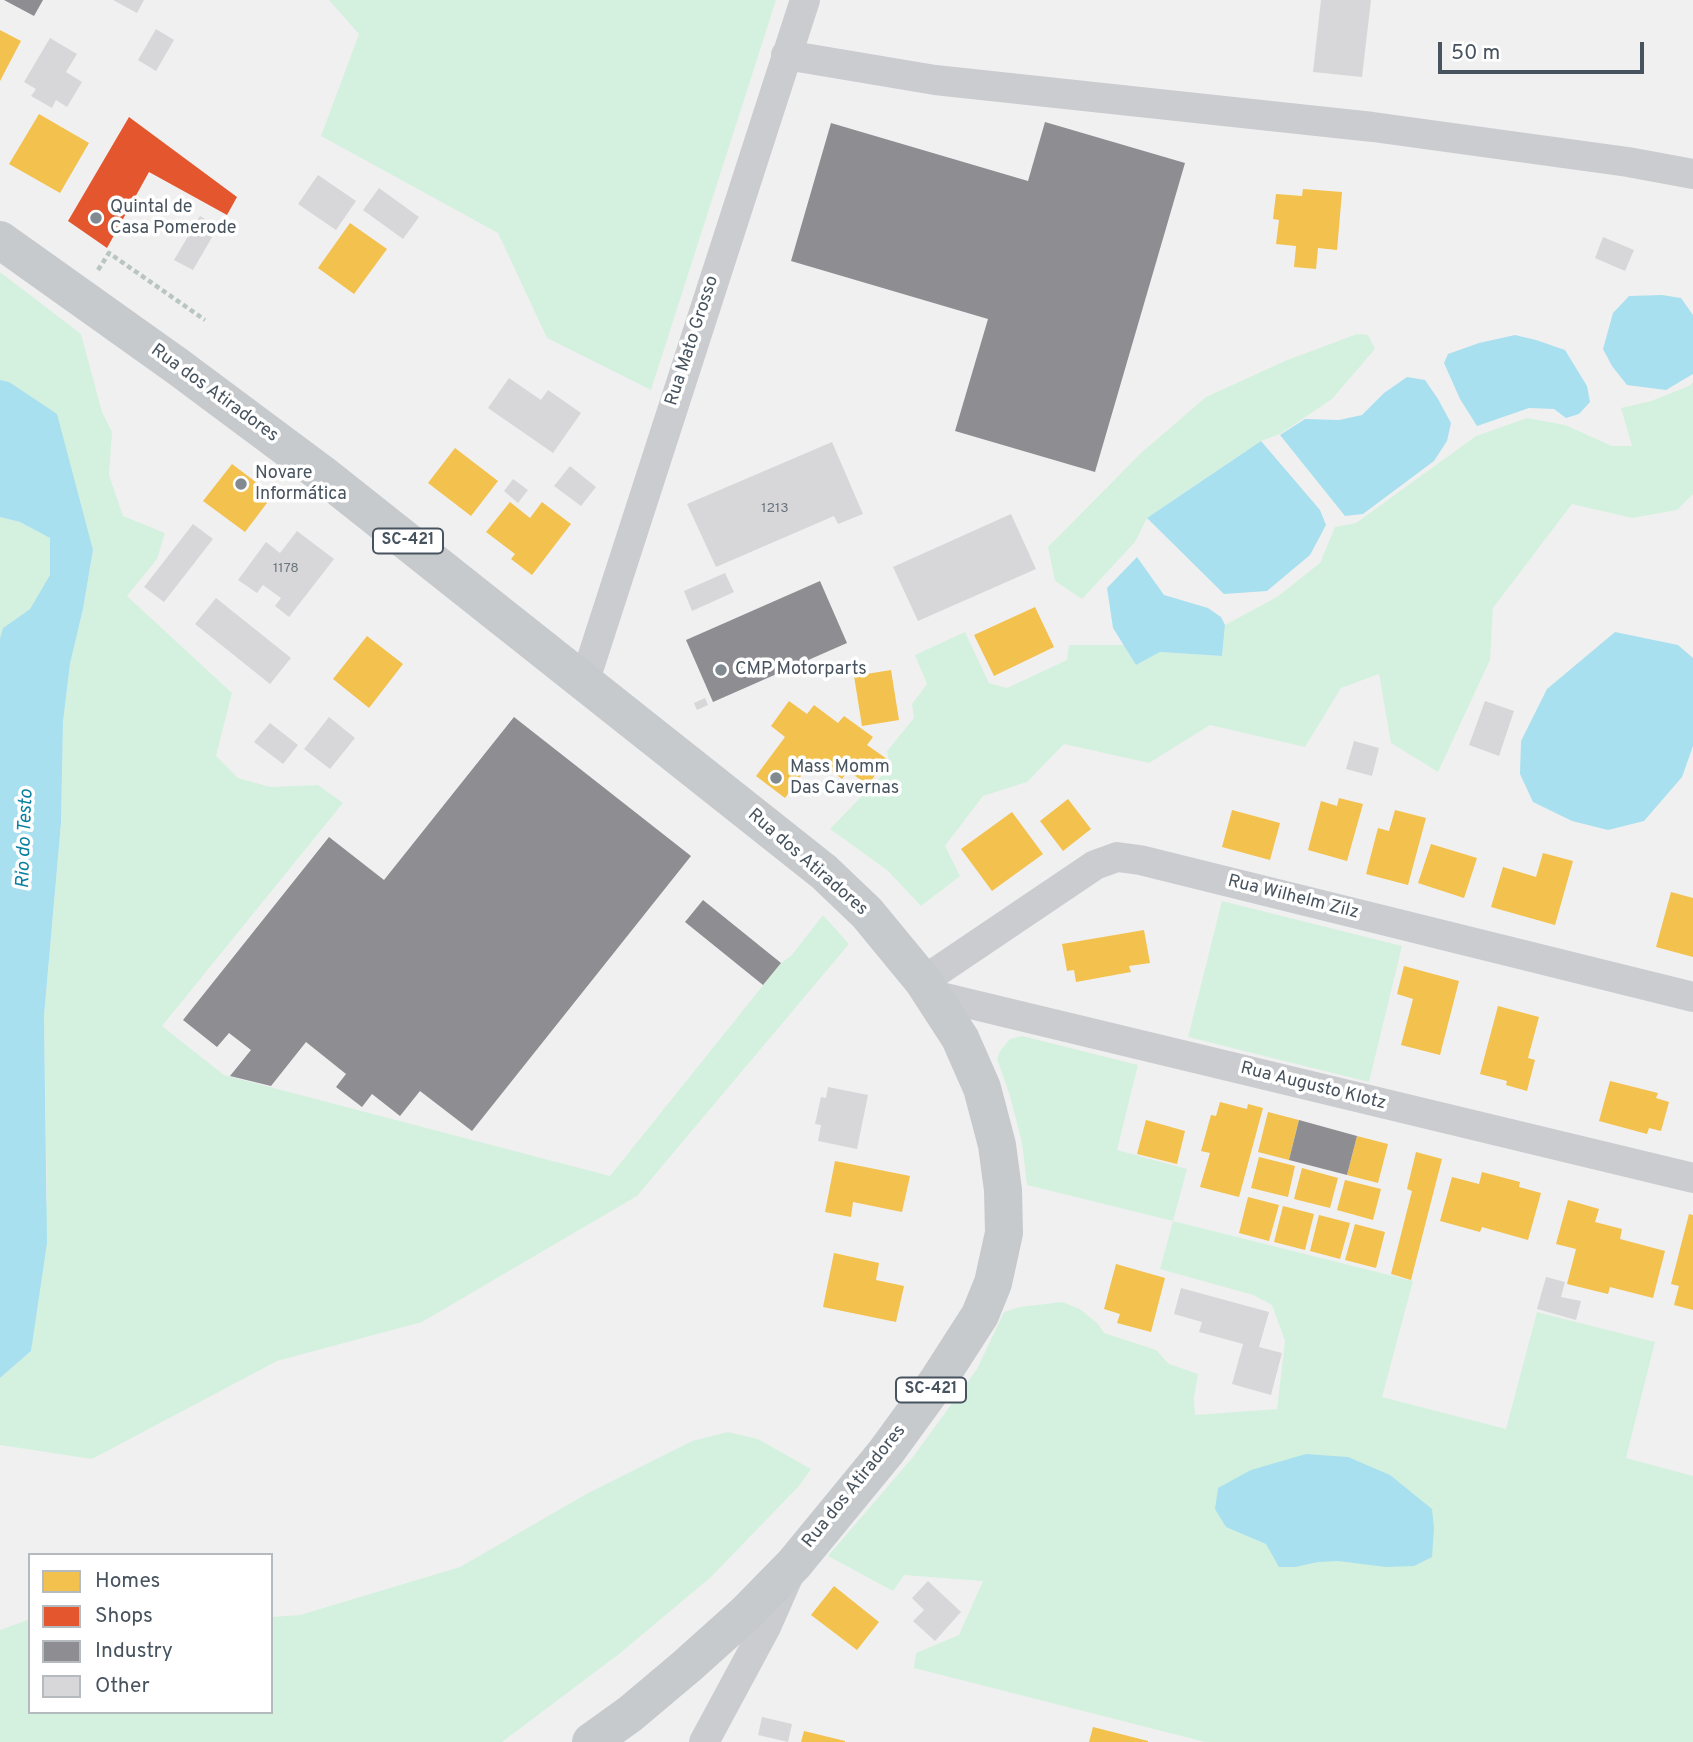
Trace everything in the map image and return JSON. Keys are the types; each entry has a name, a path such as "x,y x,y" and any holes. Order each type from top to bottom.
{"main road":[{"name":"Rua dos Atiradores","path":"0,240 322,474 824,872 867,913 928,988 960,1038 982,1088 997,1145 1003,1190 1003,1233 993,1283 980,1315 937,1382 886,1452 794,1564 745,1614 687,1666 630,1714 591,1742"}],"street":[{"name":"Rua Mato Grosso","path":"584,682 805,0"},
{"path":"786,55 935,80 1373,127 1628,162 1693,174"},
{"name":"Rua Wilhelm Zilz","path":"928,988 1095,864 1116,857 1140,860 1693,997"},
{"name":"Rua Augusto Klotz","path":"928,988 1693,1178"},
{"path":"704,1742 766,1627 794,1564"}],"path":[{"path":"80,296 110,252 205,320"}],"green space":[{"path":"329,0 776,0 651,390 547,338 498,233 321,136 359,34"},
{"path":"0,272 81,334 102,412 112,432 109,475 123,516 165,533 157,559 127,596 232,693 216,756 238,778 270,787 318,785 343,803 162,1026 224,1075 610,1176 781,963 791,956 823,915 849,944 637,1196 422,1322 277,1361 92,1459 0,1445 0,1378 31,1351 47,1200 44,1016 61,823 63,722 70,664 93,550 76,491 9,382 0,380"},
{"path":"1357,334 1368,335 1375,349 1332,399 1280,434 1261,441 1147,518 1135,542 1082,599 1055,581 1048,547 1141,453 1206,397 1285,361"},
{"path":"1693,382 1693,494 1677,510 1632,518 1572,504 1493,608 1490,660 1438,772 1391,743 1379,674 1341,688 1305,747 1210,725 1149,763 1064,744 1027,782 983,796 945,846 960,876 921,906 887,870 830,829 890,767 887,751 914,718 912,704 927,684 915,655 965,632 989,683 1007,688 1067,660 1069,645 1124,645 1136,665 1160,652 1222,656 1225,625 1277,597 1320,563 1335,527 1356,523 1476,436 1527,418 1565,425 1612,446 1632,446 1621,408 1651,401"},
{"path":"0,517 20,522 50,538 50,576 30,609 3,628 0,638"},
{"path":"1222,901 1402,946 1369,1082 1188,1037"},
{"path":"1022,1036 1138,1065 1117,1150 1187,1169 1173,1221 1027,1185 1022,1143 997,1059 1010,1039"},
{"path":"1173,1221 1413,1281 1382,1397 1506,1429 1537,1312 1655,1342 1626,1458 1693,1476 1693,1742 1205,1742 914,1668 916,1653 959,1635 983,1581 904,1575 893,1591 828,1556 913,1457 977,1369 1004,1312 1020,1307 1062,1302 1080,1309 1098,1324 1104,1333 1156,1350 1169,1364 1198,1374 1194,1398 1195,1415 1277,1409 1285,1341 1272,1305 1253,1295 1160,1269"},
{"path":"728,1432 758,1439 811,1469 799,1486 711,1577 619,1654 502,1742 0,1742 0,1630 28,1620 28,1714 273,1714 273,1617 300,1615 460,1567 588,1493 692,1441"}],"water":[{"path":"1662,295 1681,298 1693,315 1693,374 1666,390 1627,385 1603,349 1613,313 1629,296"},
{"path":"1515,335 1565,350 1587,386 1590,402 1579,414 1566,418 1554,409 1529,408 1477,426 1460,399 1444,363 1448,354 1479,343"},
{"path":"1407,377 1425,380 1438,399 1451,423 1447,441 1434,461 1363,514 1345,516 1280,435 1305,419 1339,420 1362,415 1384,393"},
{"name":"Rio do Testo","path":"0,380 9,382 57,414 93,550 70,664 63,722 61,823 44,1016 47,1243 31,1351 0,1378 0,638 3,628 30,609 50,575 50,538 20,522 0,517"},
{"path":"1261,441 1320,510 1326,525 1310,555 1267,591 1224,594 1147,518"},
{"path":"1137,557 1164,595 1208,608 1221,617 1225,625 1222,656 1160,652 1136,665 1113,628 1107,588"},
{"path":"1615,632 1678,645 1693,658 1693,746 1682,777 1644,821 1608,830 1572,821 1533,802 1520,774 1521,741 1547,689"},
{"path":"1306,1454 1348,1457 1390,1475 1432,1509 1432,1557 1414,1566 1386,1567 1338,1561 1279,1567 1266,1544 1226,1527 1215,1509 1218,1488 1251,1470"}],"building: Homes":[{"path":"0,30 21,41 0,81"},
{"path":"39,114 89,143 60,193 9,164"},
{"path":"1303,189 1342,192 1337,250 1318,248 1316,269 1294,267 1296,246 1276,244 1279,220 1273,219 1276,194 1302,196"},
{"path":"350,223 387,249 354,294 318,268"},
{"path":"455,448 498,481 471,516 428,483"},
{"path":"232,464 273,495 245,532 203,501"},
{"path":"510,502 530,518 542,502 571,524 532,575 511,559 515,554 486,532"},
{"path":"1035,607 1054,647 994,676 974,635"},
{"path":"367,636 403,664 369,708 333,679"},
{"path":"891,670 899,720 862,726 854,676"},
{"path":"789,701 807,714 814,705 838,723 844,716 873,737 867,745 887,759 868,785 848,771 842,779 814,758 785,798 756,776 785,737 771,726"},
{"path":"1339,798 1363,804 1347,861 1308,850 1321,801 1337,806"},
{"path":"1068,799 1091,829 1063,851 1040,821"},
{"path":"1232,810 1280,823 1270,860 1222,847"},
{"path":"1395,810 1426,818 1408,885 1366,874 1378,828 1389,831"},
{"path":"1012,812 1043,854 992,891 961,849"},
{"path":"1431,844 1477,858 1464,898 1418,883"},
{"path":"1543,853 1573,861 1555,925 1491,907 1503,867 1536,877"},
{"path":"1671,892 1693,898 1693,957 1656,947"},
{"path":"1144,930 1150,963 1129,966 1131,972 1076,982 1074,970 1067,971 1062,944"},
{"path":"1404,966 1459,981 1440,1055 1401,1045 1413,999 1397,994"},
{"path":"1498,1006 1539,1017 1528,1058 1535,1060 1527,1091 1506,1085 1507,1081 1480,1074"},
{"path":"1610,1081 1658,1093 1656,1098 1669,1102 1661,1131 1649,1128 1647,1134 1599,1121"},
{"path":"1220,1102 1247,1109 1248,1104 1263,1108 1239,1197 1200,1187 1210,1153 1201,1151 1211,1115 1216,1116"},
{"path":"1268,1112 1299,1120 1289,1160 1258,1152"},
{"path":"1146,1120 1185,1131 1177,1164 1137,1154"},
{"path":"1357,1136 1388,1144 1378,1183 1347,1175"},
{"path":"1416,1152 1442,1159 1411,1280 1391,1274 1412,1191 1407,1189"},
{"path":"1259,1157 1295,1166 1288,1197 1251,1188"},
{"path":"835,1161 910,1176 902,1212 853,1202 851,1217 825,1212"},
{"path":"1302,1168 1338,1178 1330,1208 1294,1199"},
{"path":"1482,1172 1520,1182 1519,1187 1541,1193 1528,1240 1482,1227 1480,1232 1440,1221 1452,1177 1479,1184"},
{"path":"1345,1180 1381,1189 1373,1220 1337,1210"},
{"path":"1248,1197 1279,1205 1269,1241 1239,1233"},
{"path":"1568,1200 1599,1209 1595,1222 1622,1229 1620,1239 1665,1251 1653,1298 1610,1287 1608,1294 1567,1284 1576,1249 1556,1244"},
{"path":"1283,1206 1314,1214 1305,1250 1274,1242"},
{"path":"1689,1214 1693,1215 1693,1310 1674,1305 1679,1286 1671,1284"},
{"path":"1319,1215 1350,1223 1340,1259 1310,1251"},
{"path":"1355,1224 1385,1232 1376,1268 1345,1260"},
{"path":"834,1253 879,1263 876,1280 904,1286 896,1322 823,1307"},
{"path":"1116,1264 1165,1278 1151,1332 1117,1323 1120,1314 1104,1309"},
{"path":"834,1586 879,1622 857,1650 811,1615"},
{"path":"1093,1727 1148,1741 1148,1742 1089,1742"},
{"path":"804,1731 845,1741 845,1742 801,1742"}],"building: Shops":[{"path":"129,117 237,197 227,215 149,172 107,248 68,221"}],"building: Industry":[{"path":"4,0 43,0 34,16"},
{"path":"1045,122 1185,163 1095,472 955,431 988,319 791,261 831,123 1028,181"},
{"path":"820,581 847,643 713,702 686,640"},
{"path":"514,717 691,856 472,1131 420,1091 400,1116 372,1094 362,1107 336,1087 346,1074 306,1042 271,1086 230,1076 251,1050 229,1033 217,1047 183,1020 329,837 384,880"},
{"path":"703,900 781,963 763,985 685,922"},
{"path":"1299,1120 1357,1136 1347,1175 1289,1160"}],"building: Other":[{"path":"113,0 144,0 137,13"},
{"path":"1321,0 1371,0 1362,77 1313,72"},
{"path":"156,29 174,40 156,71 138,60"},
{"path":"50,38 77,54 66,72 82,82 67,107 56,100 52,108 31,96 36,89 24,82"},
{"path":"318,175 356,201 336,230 298,204"},
{"path":"379,188 419,217 403,239 363,210"},
{"path":"200,216 218,227 193,270 174,260"},
{"path":"1603,237 1634,250 1625,271 1595,258"},
{"path":"509,378 541,400 548,390 581,413 553,453 488,408"},
{"path":"832,442 863,514 838,524 834,516 716,567 687,504"},
{"path":"570,466 596,487 581,506 554,486"},
{"path":"513,479 528,490 518,503 504,491"},
{"path":"1011,514 1036,569 918,621 893,567"},
{"path":"193,524 213,539 164,602 144,587"},
{"path":"297,531 334,559 289,617 275,606 281,598 263,585 257,593 238,580 266,542 280,553"},
{"path":"725,573 734,592 692,611 684,591"},
{"path":"216,598 291,658 270,684 195,624"},
{"path":"705,698 708,705 697,710 694,703"},
{"path":"1485,701 1514,711 1499,756 1469,745"},
{"path":"329,717 355,738 330,769 304,749"},
{"path":"270,723 298,745 283,764 254,742"},
{"path":"1354,741 1379,748 1372,776 1346,769"},
{"path":"828,1087 868,1095 857,1149 818,1141 821,1125 815,1124 821,1097 826,1098"},
{"path":"1546,1277 1565,1282 1561,1297 1581,1301 1576,1320 1537,1309"},
{"path":"1181,1288 1269,1312 1259,1347 1282,1353 1271,1395 1232,1384 1243,1344 1199,1332 1202,1322 1174,1314"},
{"path":"928,1581 961,1612 935,1641 913,1621 924,1610 912,1598"},
{"path":"762,1717 792,1724 788,1742 758,1735"}],"place":[{"name":"Quintal de Casa Pomerode","path":"96,218"},
{"name":"Novare Informática","path":"241,484"},
{"name":"CMP Motorparts","path":"721,670"},
{"name":"Mass Momm Das Cavernas","path":"776,778"}]}
